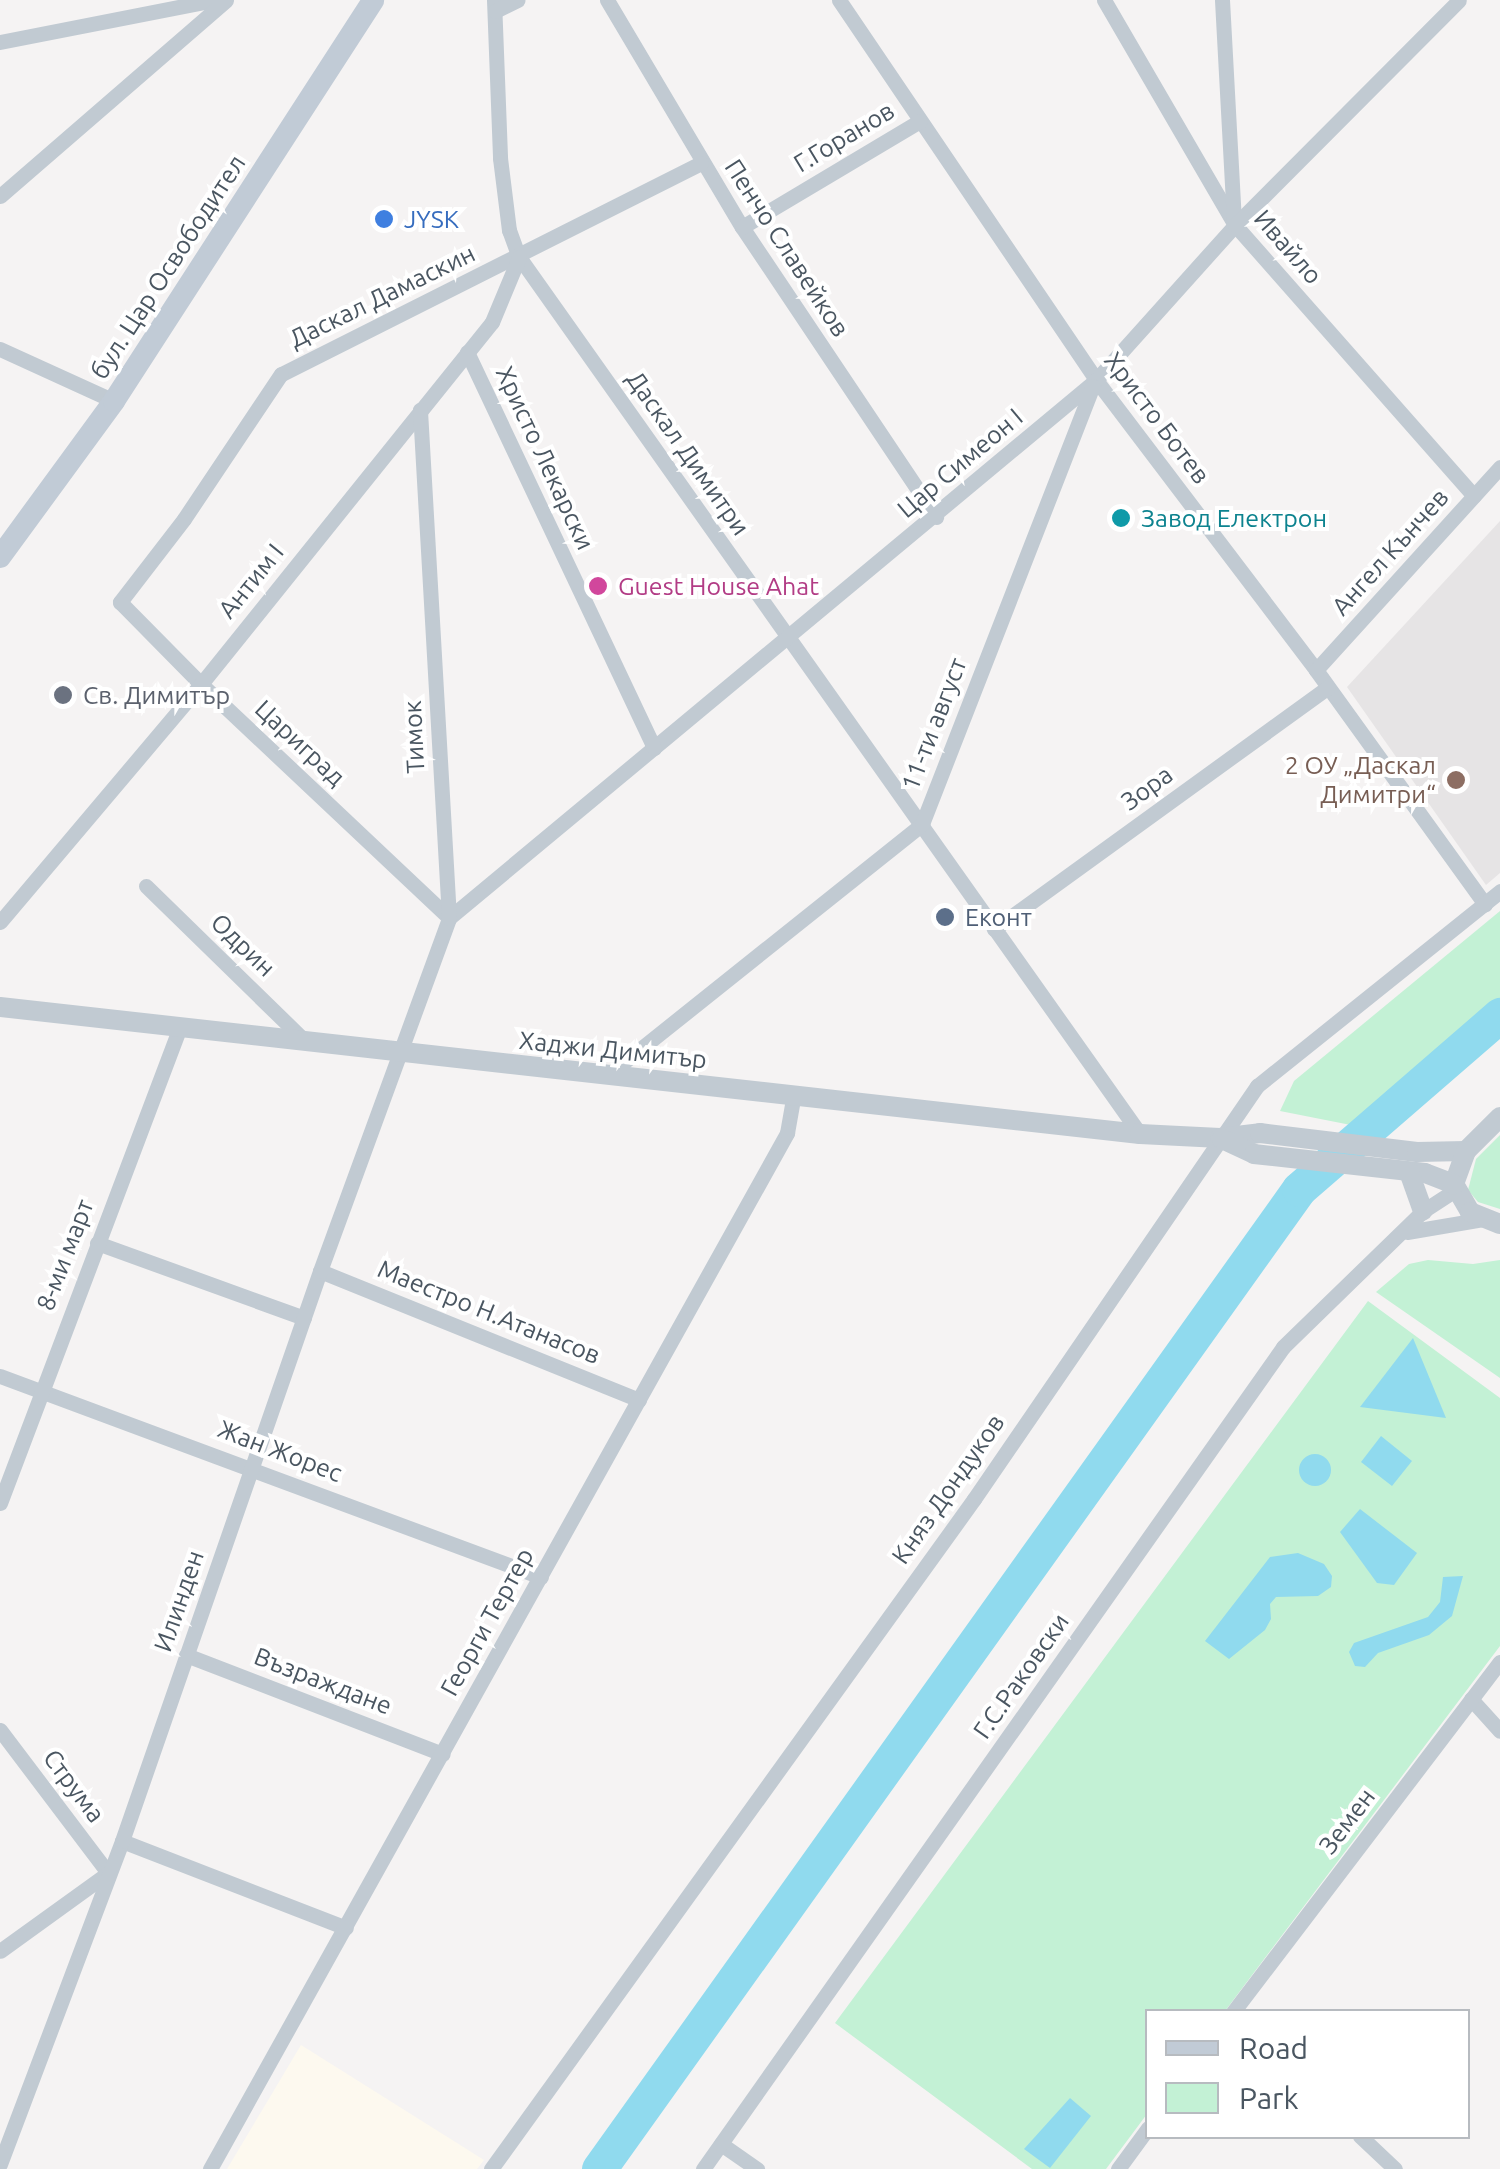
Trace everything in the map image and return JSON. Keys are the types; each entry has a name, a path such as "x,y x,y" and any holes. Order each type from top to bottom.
{"main road":[{"name":"бул. Цар Освободител","path":"0,557 114,401 374,0"}],"street":[{"path":"0,42 215,0"},
{"path":"0,196 226,0"},
{"path":"495,5 518,0"},
{"name":"Пенчо Славейков","path":"607,0 701,163 936,516"},
{"name":"Христо Ботев","path":"839,0 1096,380 1316,670 1484,904"},
{"name":"Ивайло","path":"1104,0 1234,225 1474,496"},
{"path":"1222,0 1234,225"},
{"name":"Цар Симеон I","path":"449,918 1096,380 1234,225 1459,0"},
{"name":"Даскал Димитри","path":"495,5 500,158 509,230 519,256 1140,1134"},
{"name":"Г.Горанов","path":"742,227 920,121"},
{"name":"Даскал Дамаскин","path":"120,602 184,519 281,374 701,163"},
{"name":"Антим I","path":"0,922 200,684 492,322 519,256"},
{"path":"0,349 114,401"},
{"name":"Христо Лекарски","path":"467,352 654,748"},
{"name":"11-ти август","path":"609,1074 922,824 1096,380"},
{"name":"Тимок","path":"398,1051 449,918 420,410"},
{"name":"Ангел Кънчев","path":"1316,670 1500,468"},
{"name":"Цариград","path":"120,602 200,684 449,918"},
{"name":"Зора","path":"994,929 1328,687"},
{"name":"Одрин","path":"146,886 305,1041"},
{"name":"Княз Дондуков","path":"491,2169 974,1499 1257,1086 1500,891"},
{"name":"Хаджи Димитър","path":"0,1007 1140,1134 1220,1138 1260,1133 1413,1162"},
{"name":"8-ми март","path":"0,1503 180,1027"},
{"name":"Илинден","path":"0,2164 122,1841 398,1051"},
{"name":"Георги Тертер","path":"210,2169 787,1133 794,1095"},
{"path":"1454,1187 1466,1151 1500,1118"},
{"name":"Хаджи Димитър","path":"1220,1138 1254,1154 1413,1162"},
{"path":"1413,1162 1466,1151"},
{"path":"1413,1162 1454,1187 1470,1212 1492,1221"},
{"path":"1413,1162 1424,1211"},
{"name":"Г.С.Раковски","path":"703,2169 1283,1347 1454,1187"},
{"path":"1403,1233 1492,1221"},
{"path":"96,1243 304,1318"},
{"name":"Маестро Н.Атанасов","path":"320,1271 639,1400"},
{"name":"Жан Жорес","path":"0,1376 541,1577"},
{"name":"Възраждане","path":"186,1656 443,1754"},
{"name":"Земен","path":"1235,2009 1500,1662"},
{"path":"1471,1700 1500,1730"},
{"name":"Струма","path":"0,1730 108,1872"},
{"path":"122,1841 346,1928"},
{"path":"0,1950 108,1872"},
{"path":"1118,2169 1145,2132"},
{"path":"1363,2139 1394,2169"},
{"path":"721,2144 757,2169"}],"shaded area":[{"name":"2 ОУ „Даскал Димитри“","path":"1500,521 1500,873 1486,885 1347,687"},
{"path":"301,2045 484,2160 477,2169 227,2169"}],"green space":[{"path":"1500,911 1500,1015 1366,1128 1280,1111 1294,1081"},
{"path":"1500,1135 1500,1209 1478,1202 1468,1190 1476,1159"},
{"path":"1428,1260 1473,1264 1500,1260 1500,1378 1376,1292 1409,1264"},
{"path":"1368,1301 1500,1398 1500,1646 1227,2009 1145,2009 1145,2117 1106,2169 1032,2169 835,2023"}],"water":[{"path":"1413,1338 1446,1418 1360,1407"},
{"path":"1381,1436 1412,1461 1392,1486 1361,1462"},
{"path":"1315,1454 1326,1459 1331,1470 1326,1481 1315,1486 1304,1481 1299,1470 1304,1459"},
{"path":"1360,1509 1417,1553 1394,1585 1377,1583 1340,1532"},
{"path":"1298,1553 1324,1564 1332,1576 1331,1587 1318,1596 1276,1597 1270,1604 1271,1619 1265,1630 1229,1659 1205,1641 1270,1557"},
{"path":"1463,1576 1452,1616 1429,1635 1378,1653 1365,1667 1355,1666 1349,1652 1354,1643 1428,1617 1440,1602 1443,1577"},
{"path":"1070,2098 1091,2116 1050,2168 1024,2149"}],"waterway":[{"path":"599,2169 1299,1189 1500,1015"}],"place":[{"name":"JYSK","path":"384,219"},
{"name":"Завод Електрон","path":"1121,518"},
{"name":"Guest House Ahat","path":"598,586"},
{"name":"Св. Димитър","path":"63,695"},
{"name":"2 ОУ „Даскал Димитри“","path":"1456,780"},
{"name":"Еконт","path":"945,917"}]}
